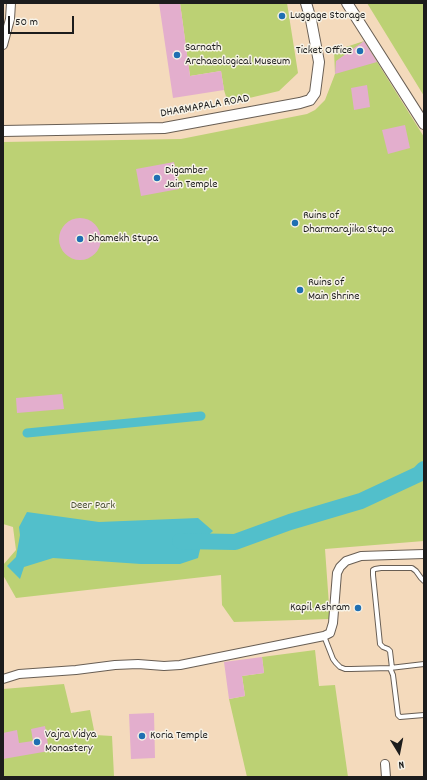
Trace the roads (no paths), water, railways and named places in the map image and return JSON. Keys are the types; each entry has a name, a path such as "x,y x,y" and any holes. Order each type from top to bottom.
{"street":[{"path":"3,45 10,19 11,3"},
{"name":"DHARMAPALA ROAD","path":"3,131 164,128 310,100 315,93 319,62 311,20 306,3"},
{"path":"348,3 424,124"},
{"path":"3,679 19,674 76,670 115,665 180,665 324,636 330,633 333,623 337,573 346,561 361,556 424,554"},
{"path":"385,764 386,777"}],"lane":[{"path":"424,581 412,568 381,568 374,570 373,575 380,644 390,651 398,715 400,718 424,715"},
{"path":"324,636 333,659 340,667 345,669 391,668 424,664"}],"water":[{"path":"27,512 99,522 198,518 213,531 202,541 198,558 180,564 141,564 53,558 24,567 20,579 7,566 16,557 20,535 19,527"}],"waterway":[{"path":"27,433 201,416"},
{"path":"180,541 235,542 290,522 361,501 419,474 424,469"}],"place":[{"name":"Luggage Storage","path":"282,16"},
{"name":"Ticket Office","path":"360,51"},
{"name":"Sarnath Archaeological Museum","path":"177,55"},
{"name":"Digamber Jain Temple","path":"157,178"},
{"name":"Ruins of Dharmarajika Stupa","path":"295,223"},
{"name":"Dhamekh Stupa","path":"80,239"},
{"name":"Ruins of Main Shrine","path":"300,290"},
{"name":"Kapil Ashram","path":"358,608"},
{"name":"Koria Temple","path":"142,736"},
{"name":"Vajra Vidya Monastery","path":"37,742"}],"park label":[{"name":"Deer Park","path":"93,506"}]}
